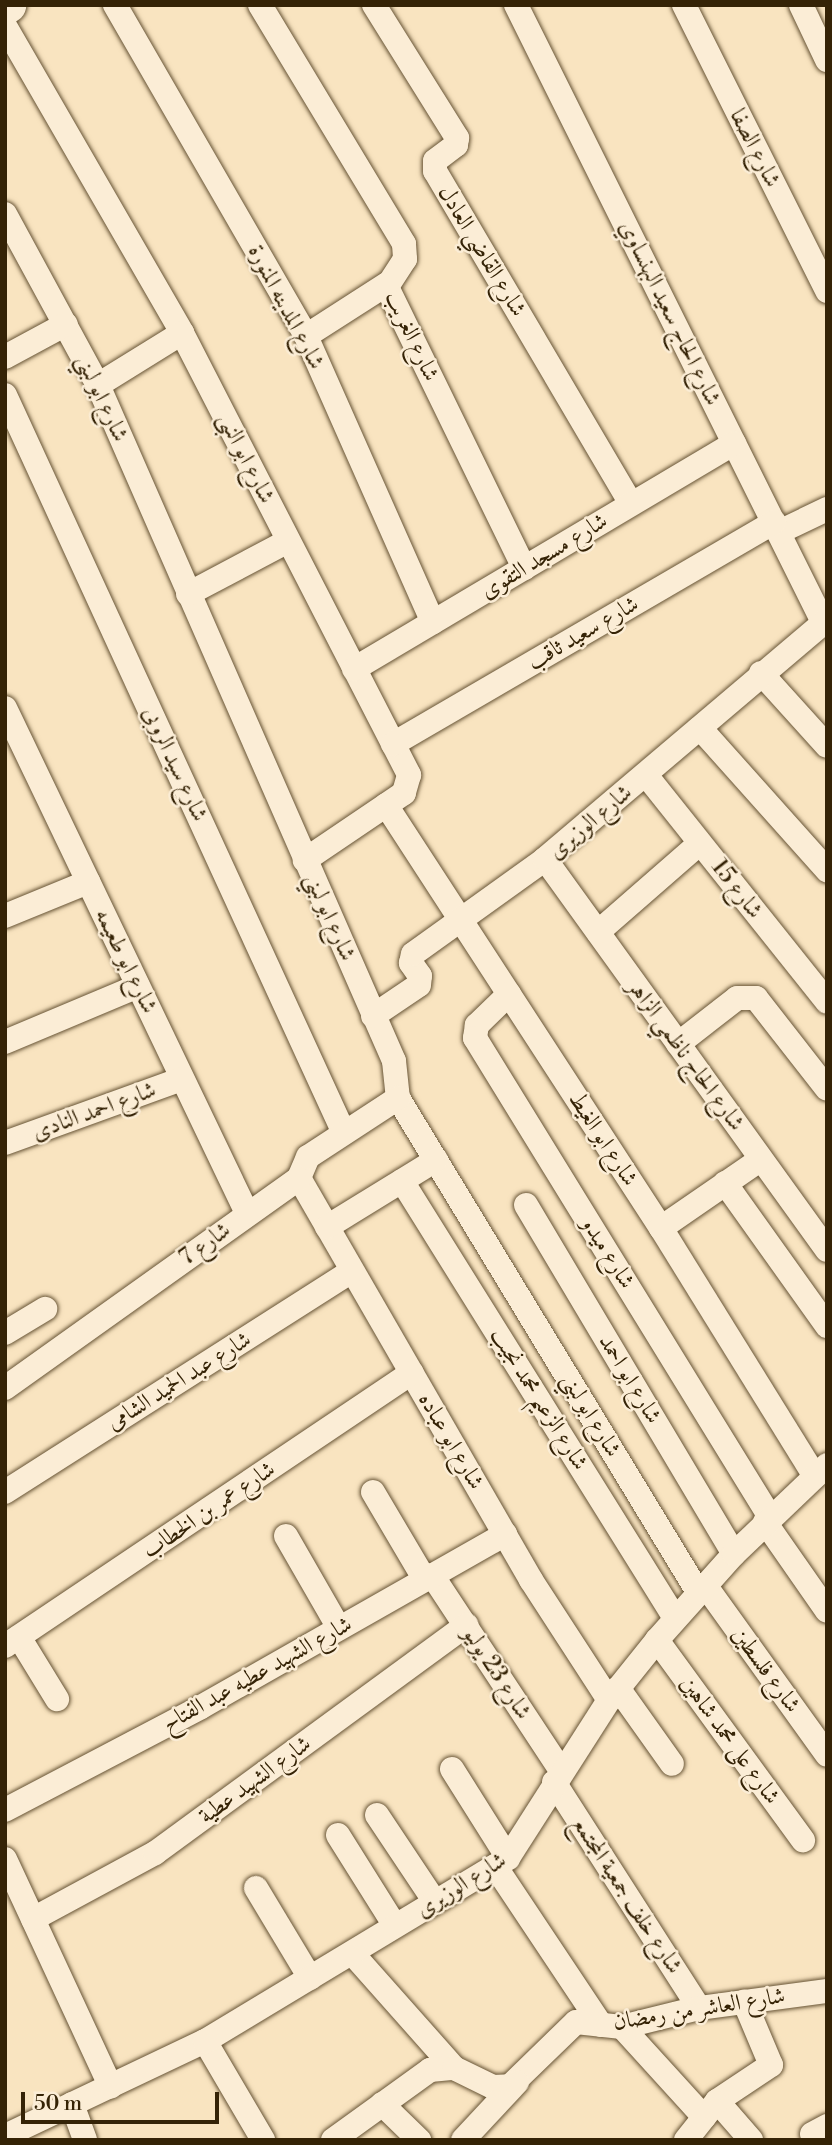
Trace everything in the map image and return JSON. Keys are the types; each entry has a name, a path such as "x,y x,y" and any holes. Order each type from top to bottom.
{"street":[{"name":"شارع المدينه المنورة","path":"115,5 306,335 433,622"},
{"name":"شارع الغريب","path":"260,5 404,244 405,259 387,284 524,568"},
{"name":"شارع القاضي العادل","path":"374,5 457,138 456,145 435,161 435,171 631,504"},
{"name":"شارع الحاج سعيد البهنساوي","path":"516,5 825,621"},
{"name":"شارع الصفا","path":"684,5 827,291"},
{"path":"801,5 827,60"},
{"name":"شارع ابو النبى","path":"5,26 182,333 393,744 409,785 386,805 305,860"},
{"name":"شارع ابو لبني","path":"5,214 99,385 394,1061 398,1098 702,1589"},
{"path":"306,335 387,284"},
{"path":"5,357 66,324"},
{"path":"99,385 182,333"},
{"name":"شارع سيد الروبى","path":"5,395 345,1133"},
{"name":"شارع مسجد التقوى","path":"354,669 734,443"},
{"name":"شارع سعيد ثاقب","path":"393,744 776,527 827,509"},
{"path":"188,594 288,541"},
{"name":"شارع الوزيرى","path":"373,1016 419,985 420,976 411,963 413,954 545,859 825,621"},
{"path":"761,673 827,746"},
{"name":"شارع ابو طعيمه","path":"7,715 247,1213"},
{"path":"699,728 827,870"},
{"name":"شارع 15","path":"646,775 827,1002"},
{"name":"شارع ابو الغيط","path":"386,805 821,1471"},
{"path":"598,932 700,843"},
{"name":"شارع الحاج ناظمي الزاهر","path":"545,859 827,1250"},
{"path":"5,916 88,882"},
{"path":"5,1042 138,986"},
{"name":"شارع ميدو","path":"509,994 477,1025 475,1038 767,1520 827,1611"},
{"path":"678,1044 737,998 756,998 827,1089"},
{"name":"شارع احمد النادى","path":"5,1143 182,1079"},
{"name":"شارع 7","path":"5,1388 299,1178 305,1160 398,1098"},
{"path":"660,1228 761,1159"},
{"path":"327,1227 436,1160"},
{"name":"شارع ابو عباده","path":"299,1178 505,1534 614,1694 672,1764"},
{"name":"شارع الزعيم محمد نجيب","path":"402,1181 675,1618"},
{"path":"725,1183 827,1326"},
{"name":"شارع ابو احمد","path":"526,1205 734,1554"},
{"name":"شارع عبد الحميد الشامى","path":"5,1492 352,1271"},
{"path":"5,1333 45,1309"},
{"name":"شارع عمر بن الخطاب","path":"12,1641 412,1373"},
{"name":"شارع الوزيرى","path":"6,2133 111,2087 205,2041 501,1862 614,1694 675,1618 767,1520 821,1471"},
{"name":"شارع 23 يوليو","path":"373,1492 428,1577 466,1625 558,1776"},
{"name":"شارع الشهيد عطيه عبد الفتاح","path":"5,1810 505,1534"},
{"path":"286,1536 339,1628"},
{"name":"شارع فلسطين","path":"702,1589 827,1755"},
{"name":"شارع الشهيد عطية","path":"33,1919 155,1853 466,1625"},
{"name":"شارع على محمد شاهين","path":"657,1640 803,1840"},
{"path":"12,1641 57,1699"},
{"path":"452,1769 501,1862 612,2026 751,2140"},
{"name":"شارع خلف جمعية المجتمع","path":"558,1776 699,2008"},
{"path":"377,1815 435,1902"},
{"path":"338,1835 395,1926"},
{"path":"5,1859 111,2087"},
{"path":"256,1888 310,1978"},
{"path":"352,1953 454,2068 493,2087 518,2081"},
{"name":"شارع العاشر من رمضان","path":"518,2081 576,2022 612,2026 699,2008 827,1992"},
{"path":"686,2140 710,2109 771,2065 744,2001"},
{"path":"205,2041 263,2140"},
{"path":"333,2140 430,2070 454,2068"},
{"path":"463,2140 518,2081"},
{"path":"72,2104 85,2140"},
{"path":"383,2104 419,2140"}]}
